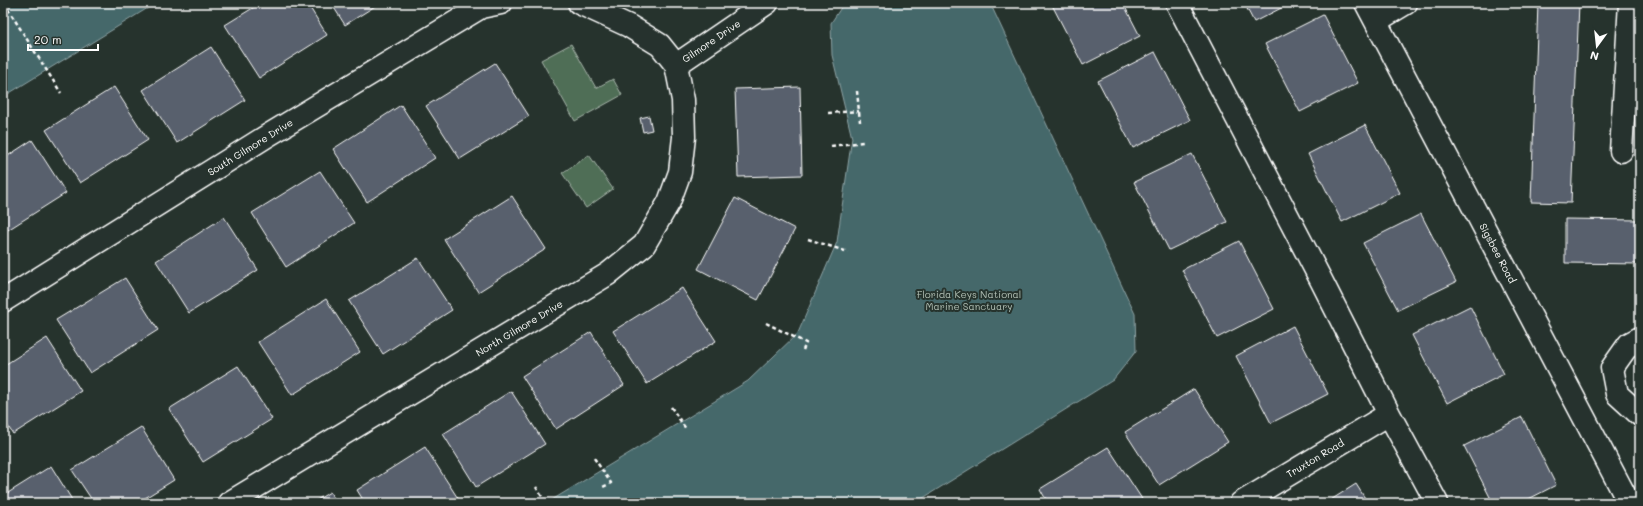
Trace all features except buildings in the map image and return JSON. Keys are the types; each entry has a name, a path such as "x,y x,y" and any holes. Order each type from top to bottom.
{"street":[{"name":"South Gilmore Drive","path":"3,300 268,136 481,7 502,3"},
{"path":"579,3 629,26 660,45 676,66"},
{"name":"Gilmore Drive","path":"676,66 766,3"},
{"path":"1177,3 1321,280 1388,414 1437,503"},
{"path":"1371,12 1406,3"},
{"path":"1621,151 1630,3"},
{"name":"Sigsbee Road","path":"1371,12 1629,503"},
{"name":"North Gilmore Drive","path":"229,503 608,274 644,245 669,202 680,172 684,137 683,100 676,66"},
{"path":"1640,338 1629,344 1612,368 1617,394 1640,415"},
{"name":"Truxton Road","path":"1241,503 1388,414"}],"path":[{"path":"4,3 61,93"},
{"path":"857,92 860,122"},
{"path":"828,113 859,111"},
{"path":"831,146 864,142"},
{"path":"808,239 848,252"},
{"path":"766,323 806,343 803,350"},
{"path":"671,407 686,429"},
{"path":"594,458 611,483 604,488"},
{"path":"536,487 546,503"}],"green space":[{"path":"571,44 596,88 613,79 622,95 575,121 541,60"},
{"path":"589,155 613,189 586,208 562,173"}],"water":[{"path":"3,3 156,3 3,97"},
{"name":"Florida Keys National Marine Sanctuary","path":"844,3 990,3 1135,314 1136,351 1113,380 915,503 547,503 748,381 798,333 837,242 852,138 832,55 831,23"}]}
